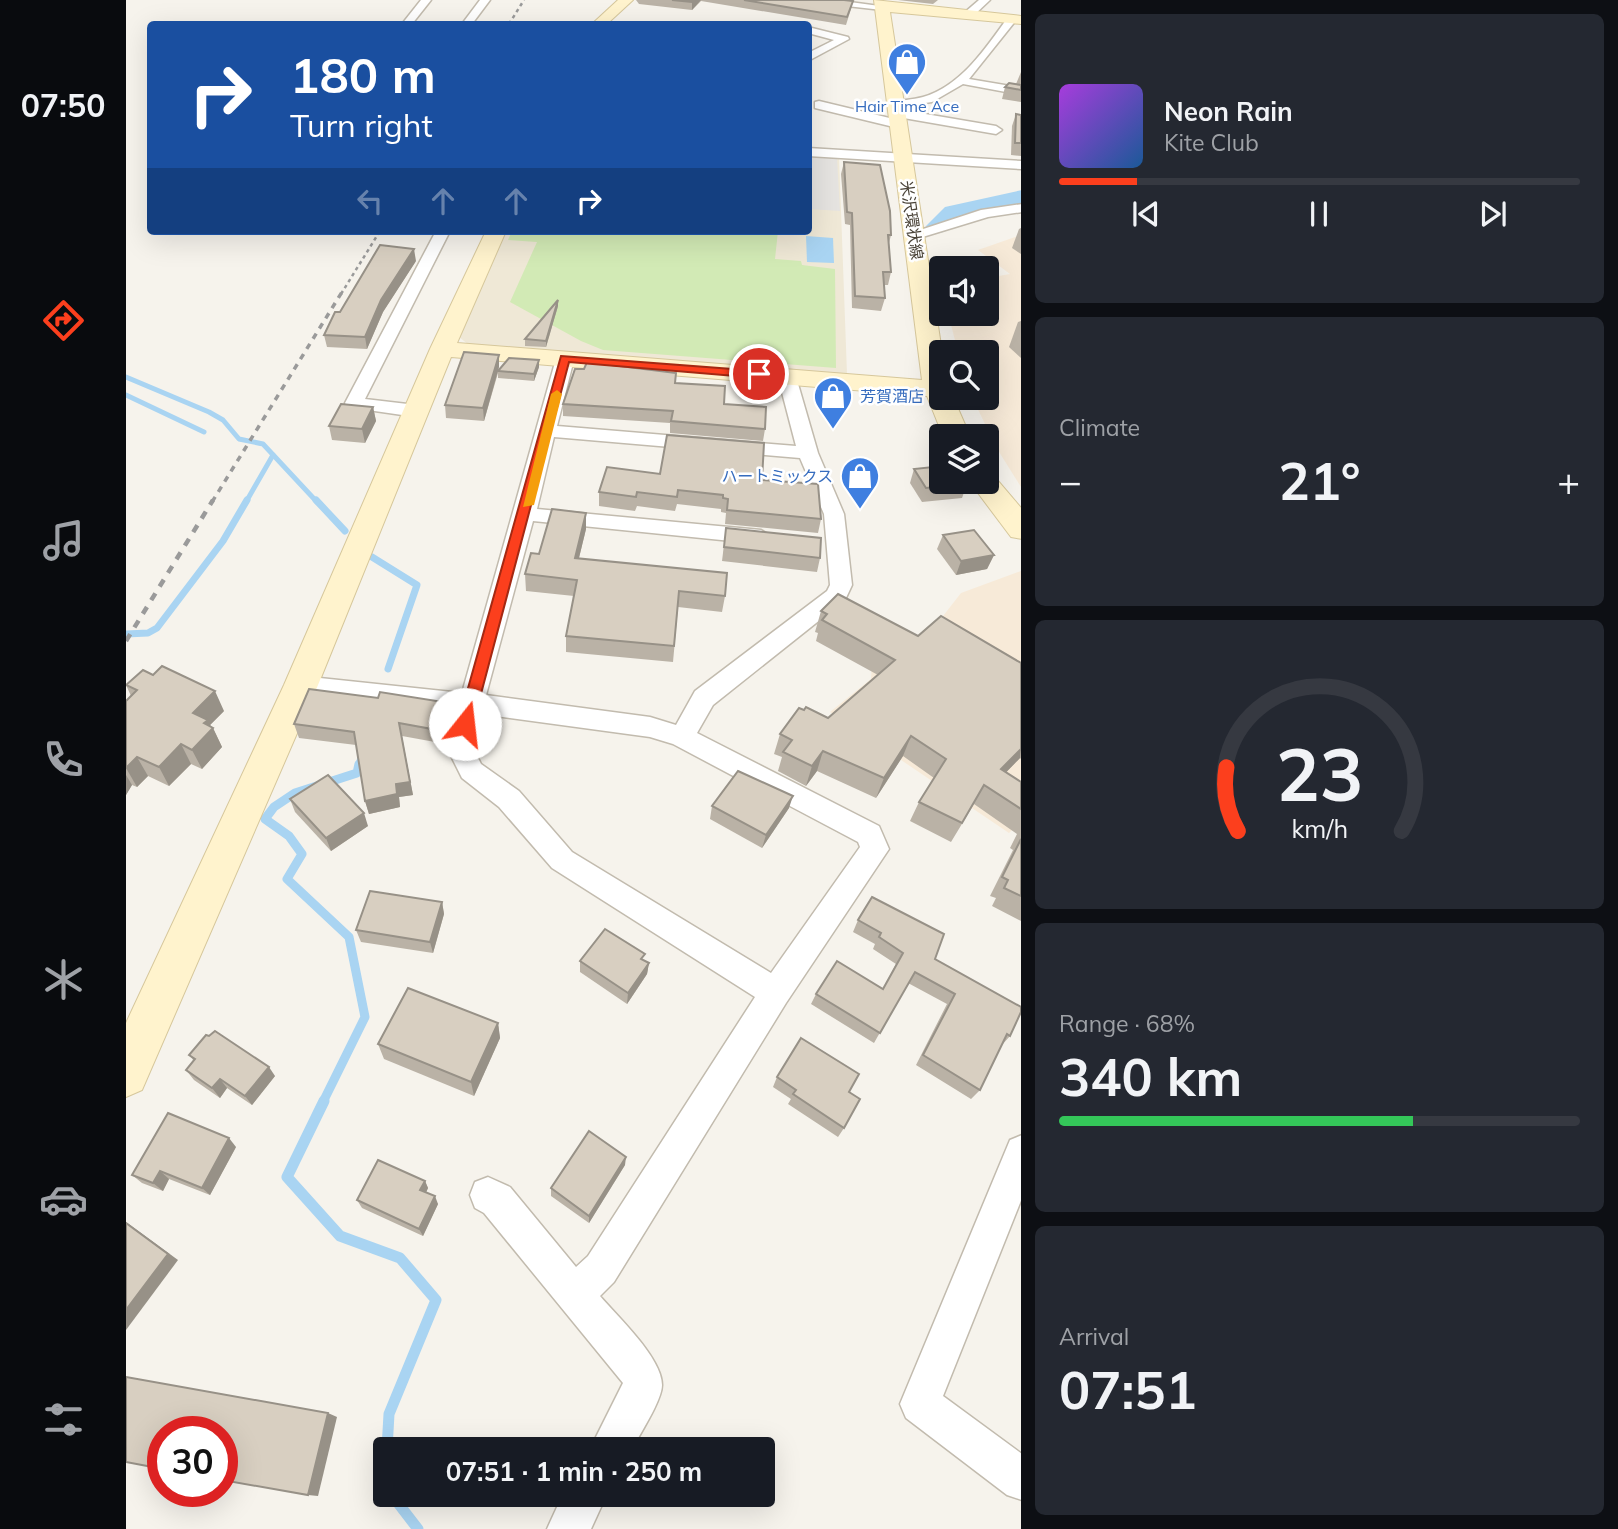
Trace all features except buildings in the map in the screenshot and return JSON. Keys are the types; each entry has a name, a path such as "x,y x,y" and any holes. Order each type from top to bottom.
{"street":[{"path":"409,21 426,0"},
{"path":"469,21 485,0"},
{"path":"602,21 626,0"},
{"path":"799,0 881,4 1017,19"},
{"path":"968,15 985,0"},
{"path":"812,21 840,4"},
{"name":"米沢環状線","path":"881,4 916,234 929,347"},
{"path":"897,114 931,99 958,80 1017,19"},
{"path":"812,23 844,39 812,56"},
{"path":"958,80 1021,92"},
{"path":"819,106 897,114 996,130"},
{"path":"812,152 1021,165"},
{"path":"916,234 986,213 1021,208"},
{"path":"416,411 354,403 441,235"},
{"path":"126,1074 301,685 442,349 494,235"},
{"path":"442,349 929,388"},
{"path":"565,359 525,514 459,746 471,771 509,799 562,860 775,993"},
{"path":"682,737 704,698 837,595 841,585 831,506 808,453 787,377"},
{"path":"547,431 808,453"},
{"path":"994,494 1021,530"},
{"path":"525,514 782,539"},
{"path":"809,542 836,544"},
{"path":"301,685 472,703 650,727 682,737 869,834 875,849 775,993 601,1269 576,1294"},
{"path":"1021,1152 924,1388 920,1404 1021,1480"},
{"path":"488,1195 497,1200 641,1375 643,1387 616,1437"},
{"path":"568,1529 579,1507"}],"shaded area":[{"path":"812,154 839,156 847,374 469,345 459,337 505,235 812,235"},
{"path":"812,155 837,157 840,211 812,209"},
{"path":"1021,235 1021,487 999,452 999,424 985,424 978,410 999,410 999,340 955,340 951,326 999,326 999,276 1010,274 999,266 999,256 986,256 978,250"},
{"path":"1021,571 1021,821 1009,833 830,712 871,679 872,663 922,643 961,593"}],"green space":[{"path":"510,235 778,235 775,259 801,261 802,265 835,269 836,368 603,350 510,302 537,242 508,240"}],"water":[{"path":"806,236 833,238 834,263 807,262"}],"waterway":[{"path":"939,226 954,213 1021,198"},
{"path":"126,377 209,412 223,420 239,439 263,444 317,502"},
{"path":"126,395 204,432"},
{"path":"246,502 273,455"},
{"path":"126,634 148,633 157,628 223,541 247,500"},
{"path":"316,500 345,531"},
{"path":"372,557 417,585 388,669"},
{"path":"359,766 362,752"},
{"path":"323,1102 365,1017 349,937 287,879 302,854 289,836 265,819 274,807 295,793 357,773 359,764"},
{"path":"324,1101 287,1177 340,1236 400,1258 436,1300 389,1414 388,1437"},
{"path":"401,1507 418,1529"}],"railway":[{"path":"511,21 524,0"},
{"path":"341,294 378,235"},
{"path":"212,502 342,292"},
{"path":"126,641 213,500"}],"slow traffic":[{"path":"528,505 557,394"}],"place":[{"name":"Hair Time Ace","path":"907,96"},
{"name":"芳賀酒店","path":"833,430"},
{"name":"ハートミックス","path":"860,510"}],"route":[{"path":"465,724 525,514 565,359 759,374"}]}
